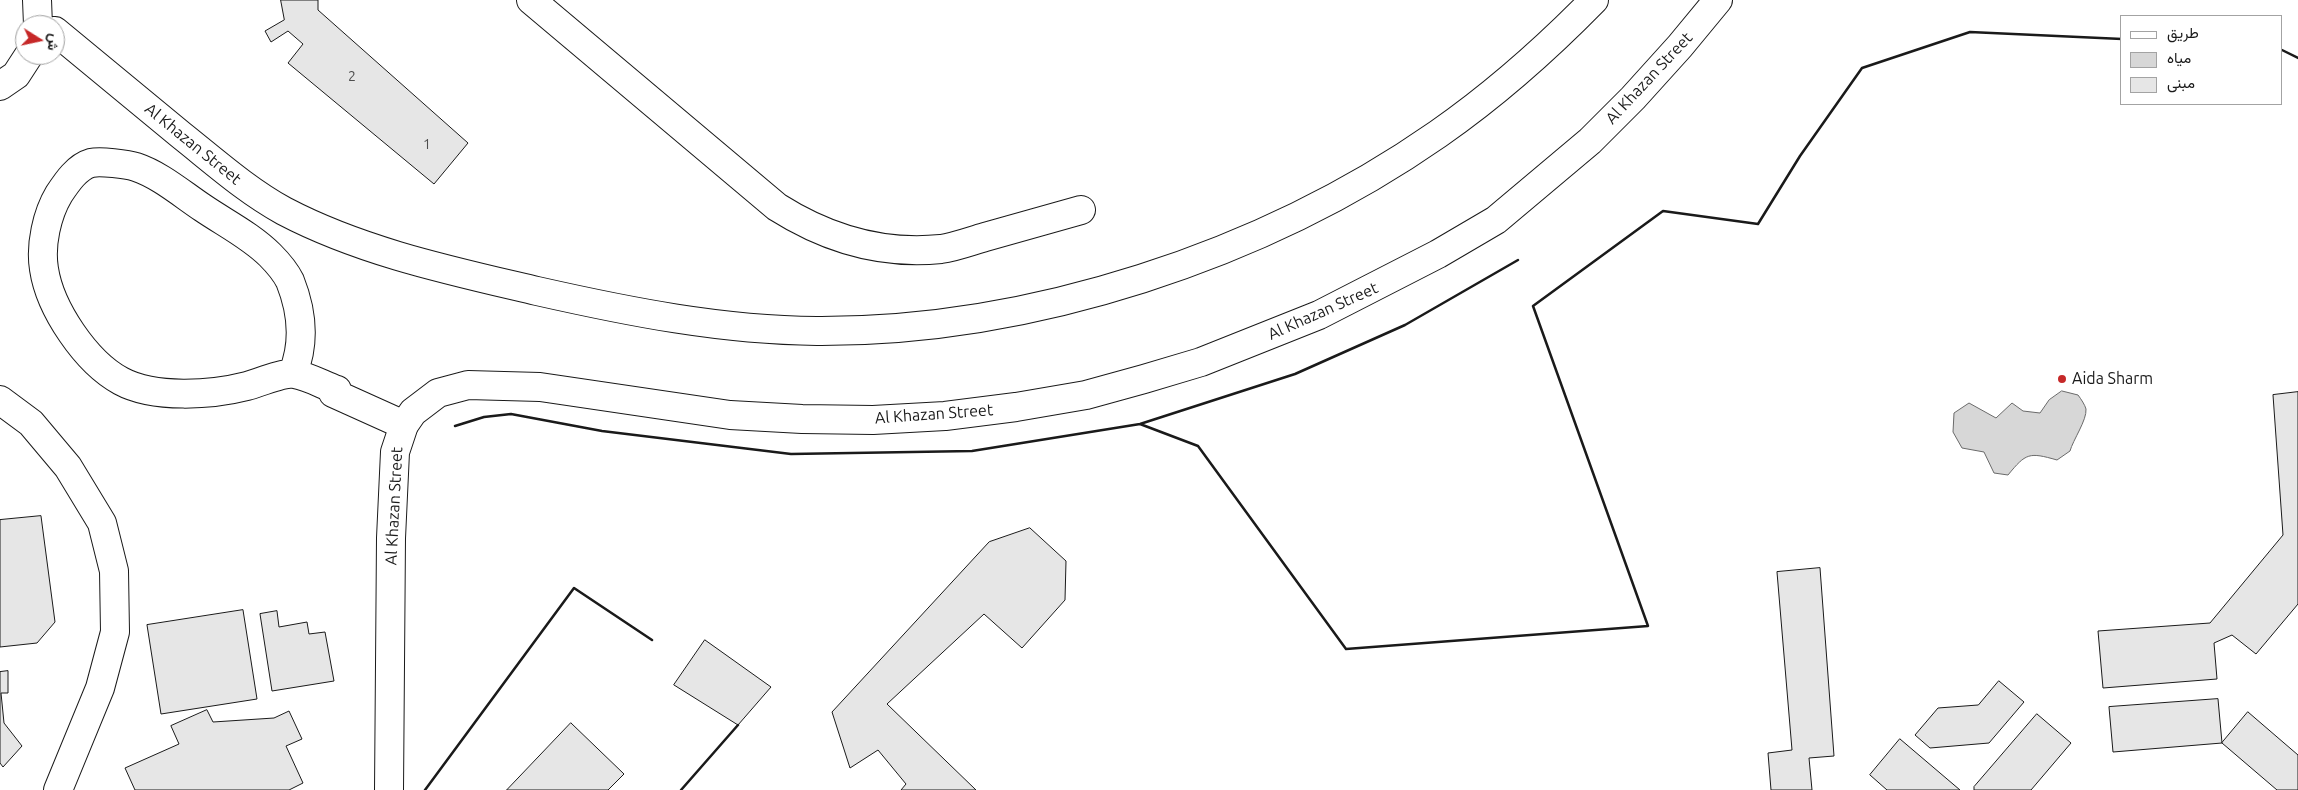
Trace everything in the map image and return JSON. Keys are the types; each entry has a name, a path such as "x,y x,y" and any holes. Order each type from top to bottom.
{"main road":[{"path":"531,0 777,207 799,221 823,232 878,248 942,249 1081,210"},
{"name":"Al Khazan Street","path":"65,35 219,168 283,210 325,230 429,264 631,312 693,322 817,331 880,329 942,323 1005,313 1067,300 1193,260 1257,235 1328,200 1380,171 1438,134 1494,92 1594,0"},
{"name":"Al Khazan Street","path":"389,790 391,538 395,452 404,425 413,412 424,402 452,388 468,385 540,387 730,415 802,420 873,420 945,416 1016,408 1086,395 1201,362 1319,315 1379,286 1496,220 1550,176 1621,110 1680,46 1718,0"},
{"path":"0,86 16,75 22,65"},
{"path":"293,374 300,348 299,314 290,280 271,256 252,240 156,176 136,167 92,163 79,170 66,182 55,200 47,225 44,269 53,300 74,335 95,363 121,381 145,391 178,393 236,388 293,374 337,390 333,393 404,425"},
{"path":"0,400 31,423 68,467 102,523 114,570 115,632 100,688 58,790"}],"water":[{"path":"2062,391 2078,395 2086,409 2086,414 2070,451 2057,460 2034,455 2029,456 2019,462 2008,475 1994,473 1984,452 1962,448 1953,432 1954,413 1969,403 1996,418 2012,403 2023,411 2040,413 2049,400"}],"building":[{"path":"281,0 318,0 318,10 468,143 434,184 288,63 303,44 288,31 271,42 265,31 284,20"},
{"path":"2298,392 2298,604 2256,654 2232,635 2214,643 2217,679 2103,688 2098,631 2210,623 2283,535 2273,395"},
{"path":"41,516 55,622 37,643 0,647 0,520"},
{"path":"1030,528 1066,561 1065,600 1022,648 984,614 887,704 976,790 901,790 906,784 878,750 850,768 832,712 989,542"},
{"path":"1820,568 1834,756 1809,758 1812,790 1771,790 1768,753 1792,750 1777,572"},
{"path":"243,610 257,699 161,714 147,625"},
{"path":"277,611 279,627 307,622 309,634 325,632 334,681 272,691 260,614"},
{"path":"705,640 771,687 738,725 674,685"},
{"path":"8,671 8,693 1,693 4,723 22,746 3,767 0,763 0,672"},
{"path":"1999,681 2024,702 1989,743 1930,748 1915,735 1938,708 1978,705"},
{"path":"2218,699 2222,743 2113,752 2109,707"},
{"path":"207,710 213,722 274,718 289,711 302,739 286,746 303,783 289,790 135,790 125,768 179,744 171,726"},
{"path":"2248,712 2298,755 2298,790 2277,790 2222,743"},
{"path":"2037,714 2071,743 2031,790 1974,790 1974,787"},
{"path":"571,723 624,774 608,790 507,790"},
{"path":"1900,739 1960,790 1887,790 1870,775"}],"wall":[{"path":"1140,424 1198,446 1346,649 1648,626 1533,306 1663,211 1758,224 1800,156 1862,68 1970,32 2120,39"},
{"path":"2283,50 2298,58"},
{"path":"455,426 484,417 511,414 602,431 791,454 972,451 1140,424 1295,374 1405,325 1518,260"},
{"path":"425,790 574,588 652,640"},
{"path":"681,790 738,725"}],"place":[{"name":"Aida Sharm","path":"2062,379"}]}
